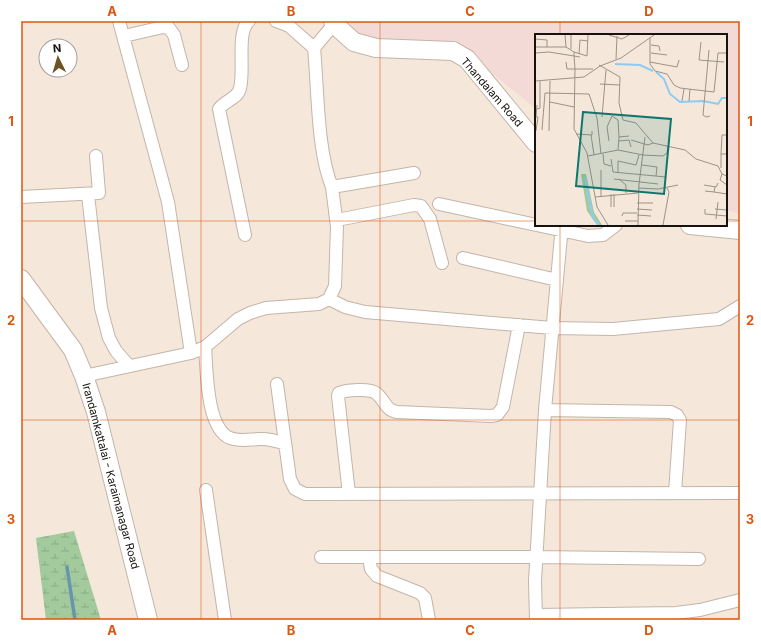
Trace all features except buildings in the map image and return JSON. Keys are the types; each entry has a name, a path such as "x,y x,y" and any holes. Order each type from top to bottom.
{"street":[{"path":"119,21 168,202 191,353"},
{"path":"245,235 219,109 223,103 234,98 240,90 242,75 242,36 245,25 250,21"},
{"path":"276,21 289,26 314,48"},
{"path":"84,376 191,353 205,347 238,319 250,313 266,308 319,304 329,299 335,286 337,220 332,187 328,176 322,147 314,48 334,23"},
{"name":"Thandalam Road","path":"334,23 354,42 376,48 453,51 466,60 535,142"},
{"path":"124,36 163,27 168,24 174,35 182,64"},
{"path":"21,198 96,194 100,191 96,156"},
{"path":"332,187 414,174"},
{"path":"88,195 101,308 109,338 116,352 129,366"},
{"path":"439,204 535,223"},
{"path":"337,220 414,205 421,206 430,219 442,263"},
{"path":"552,226 588,236 603,235 615,226"},
{"path":"700,226 740,230"},
{"path":"562,228 545,410 536,557 536,617 676,614 700,610 740,600"},
{"path":"463,258 557,280"},
{"name":"Irandamkattalai - Karaimanagar Road","path":"21,279 73,350 84,376 96,412 148,620"},
{"path":"329,299 345,307 365,312 552,328 613,329 719,319 740,306"},
{"path":"349,494 338,396 339,393 375,392 387,408 397,412 491,416 497,414 503,407 519,325"},
{"path":"205,347 210,397 214,418 220,432 230,438 241,441 262,439 285,444"},
{"path":"277,384 290,479 295,489 305,494 740,493"},
{"path":"545,410 671,412 677,415 680,420 675,493"},
{"path":"206,490 225,620"},
{"path":"321,557 700,559"},
{"path":"369,557 371,569 377,576 420,593 425,598 429,620"}],"shaded area":[{"path":"342,21 740,21 740,214 727,210 727,34 535,34 535,108 459,47 381,44 347,34"}],"green space":[{"path":"74,531 101,620 46,620 36,538"}],"waterway":[{"path":"67,567 75,620"}]}
